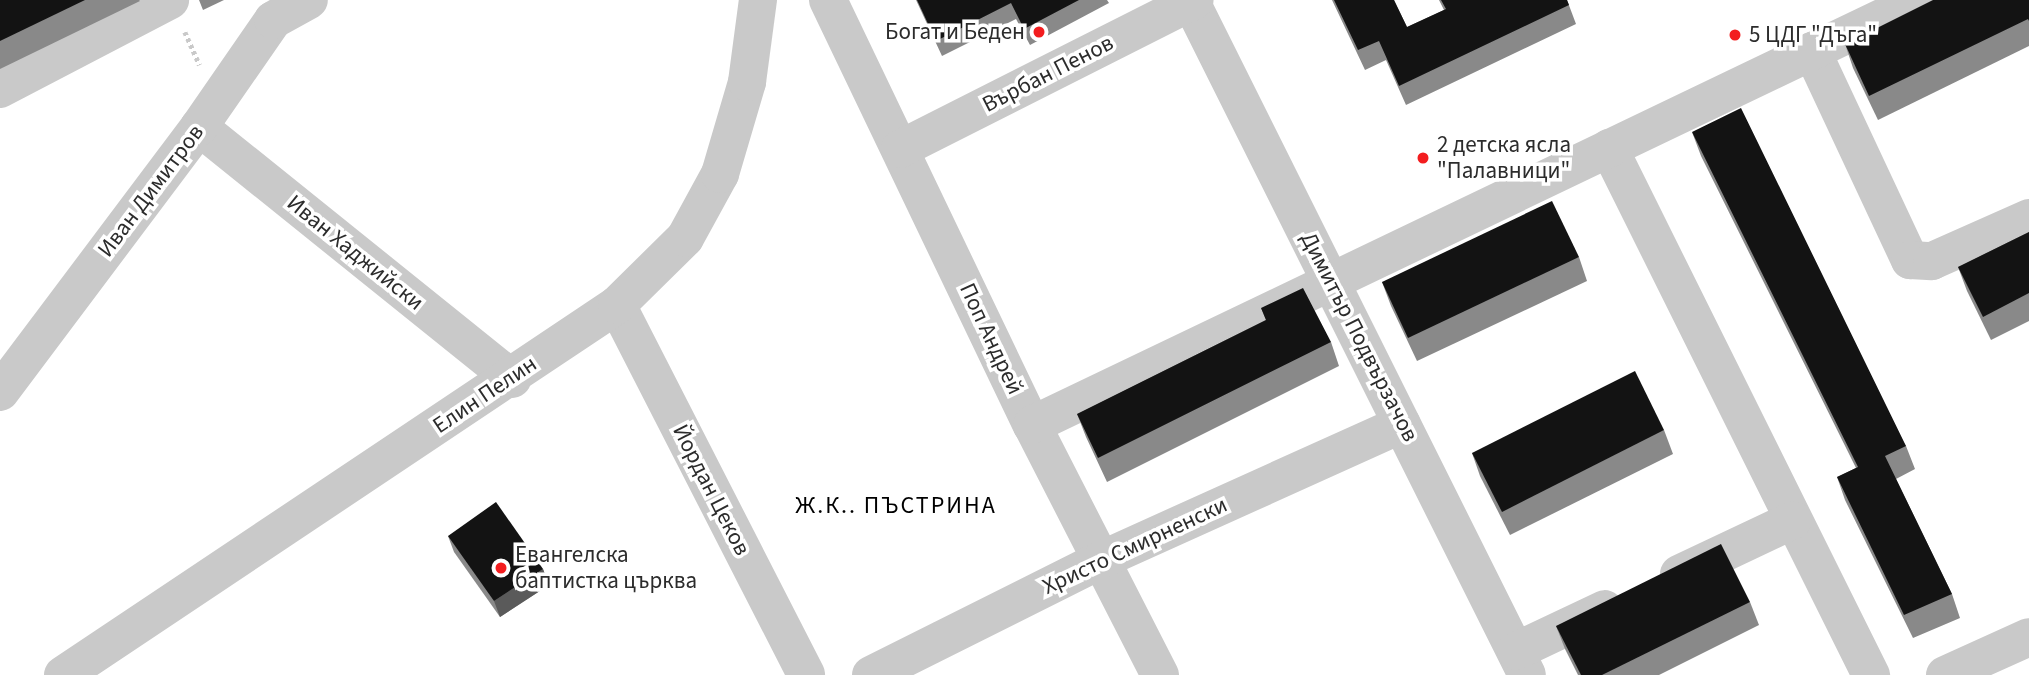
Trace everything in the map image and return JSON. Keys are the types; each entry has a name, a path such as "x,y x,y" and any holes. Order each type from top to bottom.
{"street":[{"name":"Иван Димитров","path":"0,392 208,114 273,20 309,0"},
{"name":"Елин Пелин","path":"63,675 512,379 617,305 685,237 720,174 747,82 758,0"},
{"name":"Поп Андрей","path":"828,0 1032,425 1160,675"},
{"path":"1032,425 1919,0"},
{"path":"0,89 170,1"},
{"name":"Върбан Пенов","path":"900,149 1192,1"},
{"name":"Димитър Подвързачов","path":"1192,1 1521,663"},
{"path":"1812,51 1910,260 1932,261 2029,218"},
{"name":"Иван Хаджийски","path":"208,114 512,379"},
{"path":"1609,148 1871,675"},
{"name":"Йордан Цеков","path":"617,305 806,675"},
{"name":"Христо Смирненски","path":"871,675 1101,559 1402,424"},
{"path":"1521,663 1793,520"},
{"path":"1945,675 2029,637"}],"path":[{"path":"170,1 208,114"}],"building":[{"path":"0,0 85,0 0,41"},
{"path":"917,0 1079,0 1024,29 1011,3 936,41"},
{"path":"1334,0 1394,0 1407,27 1446,9 1441,0 1567,0 1569,5 1399,86 1379,41 1358,50"},
{"path":"1933,0 2029,0 2029,21 2028,19 1869,96 1845,44"},
{"path":"1741,108 1906,446 1885,456 1952,594 1904,615 1837,477 1858,467 1692,132"},
{"path":"1552,201 1579,257 1408,338 1382,282"},
{"path":"2029,232 2029,293 1983,317 1958,267"},
{"path":"1303,288 1331,342 1098,458 1077,414 1266,320 1261,308"},
{"path":"1635,371 1664,430 1502,512 1472,453"},
{"name":"Евангелска баптистка църква","path":"496,502 543,569 494,601 448,536"},
{"path":"1721,544 1750,602 1602,675 1581,675 1556,626"}],"place":[{"name":"Богат и Беден","path":"1039,32"},
{"name":"5 ЦДГ \"Дъга\"","path":"1735,35"},
{"name":"2 детска ясла \"Палавници\"","path":"1423,158"},
{"name":"Евангелска баптистка църква","path":"501,568"}],"district":[{"name":"Ж.К.. ПЪСТРИНА","path":"896,506"}]}
